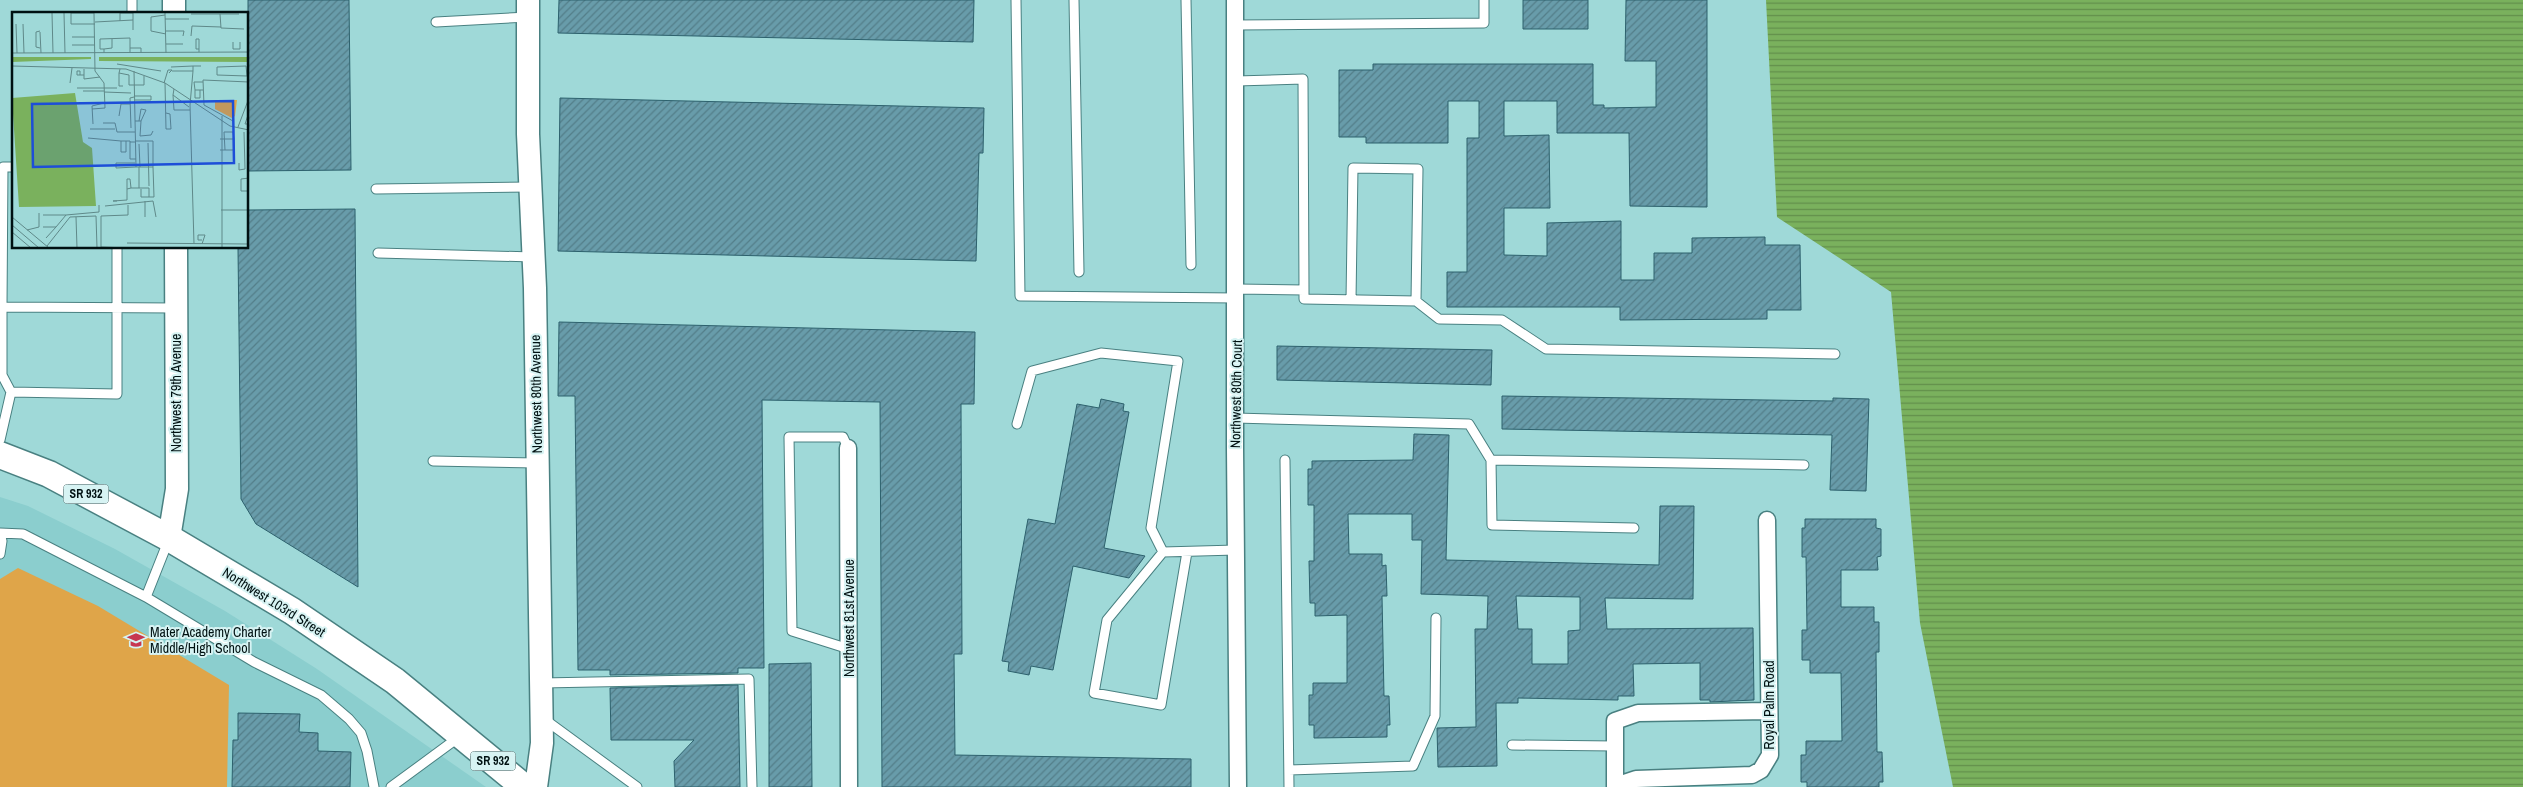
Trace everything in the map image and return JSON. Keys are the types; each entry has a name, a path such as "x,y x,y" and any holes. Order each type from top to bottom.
{"main road":[{"name":"Northwest 103rd Street","path":"0,456 49,474 170,538 300,616 395,682 524,787"}],"street":[{"name":"Northwest 80th Court","path":"1235,0 1237,294 1235,418 1238,787"},
{"name":"Northwest 80th Avenue","path":"528,8 542,743 536,787"},
{"name":"Northwest 79th Avenue","path":"170,538 177,489 176,249"},
{"name":"Northwest 81st Avenue","path":"848,448 849,787"},
{"name":"Royal Palm Road","path":"1615,787 1636,779 1752,774 1761,770 1770,755 1767,520"},
{"path":"1615,787 1615,721 1638,713 1769,711"}],"lane":[{"path":"1016,0 1020,296 1237,294 1304,290"},
{"path":"1074,0 1079,272"},
{"path":"1186,0 1190,265"},
{"path":"1236,25 1484,23 1484,0"},
{"path":"436,22 528,8"},
{"path":"1236,80 1303,79 1304,300 1416,301 1439,319 1502,320 1546,349 1835,354"},
{"path":"0,440 11,392 2,375 3,167 12,167"},
{"path":"1351,300 1354,168 1418,169 1416,301"},
{"path":"376,188 530,187"},
{"path":"11,392 117,394 117,249"},
{"path":"378,253 534,257"},
{"path":"2,307 176,308"},
{"path":"1017,424 1032,371 1101,353 1178,361 1152,528 1163,552"},
{"path":"1235,418 1469,424 1491,460 1492,525 1634,528"},
{"path":"848,448 843,437 789,438 792,631 849,649"},
{"path":"1285,460 1289,787"},
{"path":"1491,460 1804,465"},
{"path":"433,461 537,463"},
{"path":"0,554 2,541 0,533 24,534 146,597 254,662 322,695 361,733 367,751 374,787"},
{"path":"146,597 170,538"},
{"path":"1163,552 1236,550"},
{"path":"1163,552 1107,620 1094,693 1161,705 1187,552"},
{"path":"1289,770 1413,766 1435,716 1436,618"},
{"path":"540,683 749,679 752,787"},
{"path":"540,716 637,787"},
{"path":"391,787 462,736"},
{"path":"1512,745 1615,746"}],"shaded area":[{"path":"1766,0 2523,0 2523,787 1953,787 1920,623 1891,292 1777,217"},
{"name":"Mater Academy Charter Middle/High School","path":"0,497 28,506 115,549 225,611 317,669 486,787 0,787"},
{"path":"18,568 98,606 229,685 227,787 0,787 0,579"}],"building":[{"path":"248,0 349,0 351,170 249,171"},
{"path":"559,0 974,0 973,42 558,33"},
{"path":"1523,0 1588,0 1588,29 1523,29"},
{"path":"1626,0 1707,0 1707,207 1630,206 1629,133 1557,133 1557,101 1504,101 1504,136 1549,135 1550,208 1504,208 1504,255 1547,256 1547,223 1621,221 1621,280 1654,280 1654,253 1692,253 1692,238 1765,237 1765,245 1800,245 1801,310 1767,310 1767,319 1620,320 1620,307 1447,307 1447,272 1467,272 1467,138 1479,138 1479,101 1448,101 1448,143 1366,143 1366,137 1339,137 1339,70 1373,70 1373,64 1593,64 1593,105 1604,105 1604,108 1656,107 1656,61 1625,61"},
{"path":"560,98 984,108 983,153 979,153 976,261 558,251"},
{"path":"355,209 358,587 256,524 241,499 238,249 249,249 249,210"},
{"path":"559,322 975,332 974,404 961,404 962,654 954,654 955,755 1191,759 1191,787 882,787 880,402 762,400 764,668 738,668 738,673 610,675 610,670 578,670 575,396 558,396"},
{"path":"1277,346 1492,350 1491,385 1277,380"},
{"path":"1502,396 1833,401 1833,398 1869,399 1866,491 1830,490 1832,435 1502,429"},
{"path":"1101,399 1124,404 1123,411 1129,412 1104,548 1145,556 1129,578 1073,566 1053,670 1031,666 1029,675 1008,671 1009,662 1002,661 1028,519 1055,524 1077,404 1099,408"},
{"path":"1414,434 1449,435 1446,560 1659,565 1660,506 1694,506 1693,599 1605,598 1607,629 1753,628 1754,700 1710,702 1710,700 1700,700 1700,663 1633,664 1634,696 1618,696 1618,700 1518,698 1518,703 1496,703 1497,766 1438,767 1437,728 1476,727 1475,629 1487,629 1488,596 1421,594 1422,540 1412,540 1412,514 1348,514 1349,554 1382,554 1382,566 1386,565 1387,596 1382,596 1384,696 1389,696 1390,725 1387,725 1387,737 1314,738 1314,725 1309,725 1309,695 1313,695 1313,683 1347,683 1347,615 1315,616 1315,603 1310,603 1309,561 1314,561 1314,505 1308,505 1308,469 1312,469 1312,461 1413,460","holes":["1516,596 1580,597 1580,630 1568,631 1568,664 1532,664 1532,629 1518,629"]},
{"path":"1805,519 1876,519 1876,528 1881,529 1881,556 1877,557 1878,570 1841,570 1841,607 1874,607 1874,622 1879,622 1879,652 1876,652 1877,752 1882,752 1883,782 1879,782 1879,787 1807,787 1807,782 1801,782 1801,755 1806,755 1806,741 1842,741 1841,673 1810,673 1810,660 1802,660 1802,630 1807,630 1806,557 1802,557 1802,528 1805,528"},
{"path":"811,663 812,787 769,787 769,664"},
{"path":"738,685 740,787 675,787 674,761 694,740 611,740 610,688"},
{"path":"238,713 300,714 299,732 318,733 318,751 351,752 350,787 232,787 233,740 238,740"}],"place":[{"name":"Mater Academy Charter Middle/High School","path":"136,640"}]}
